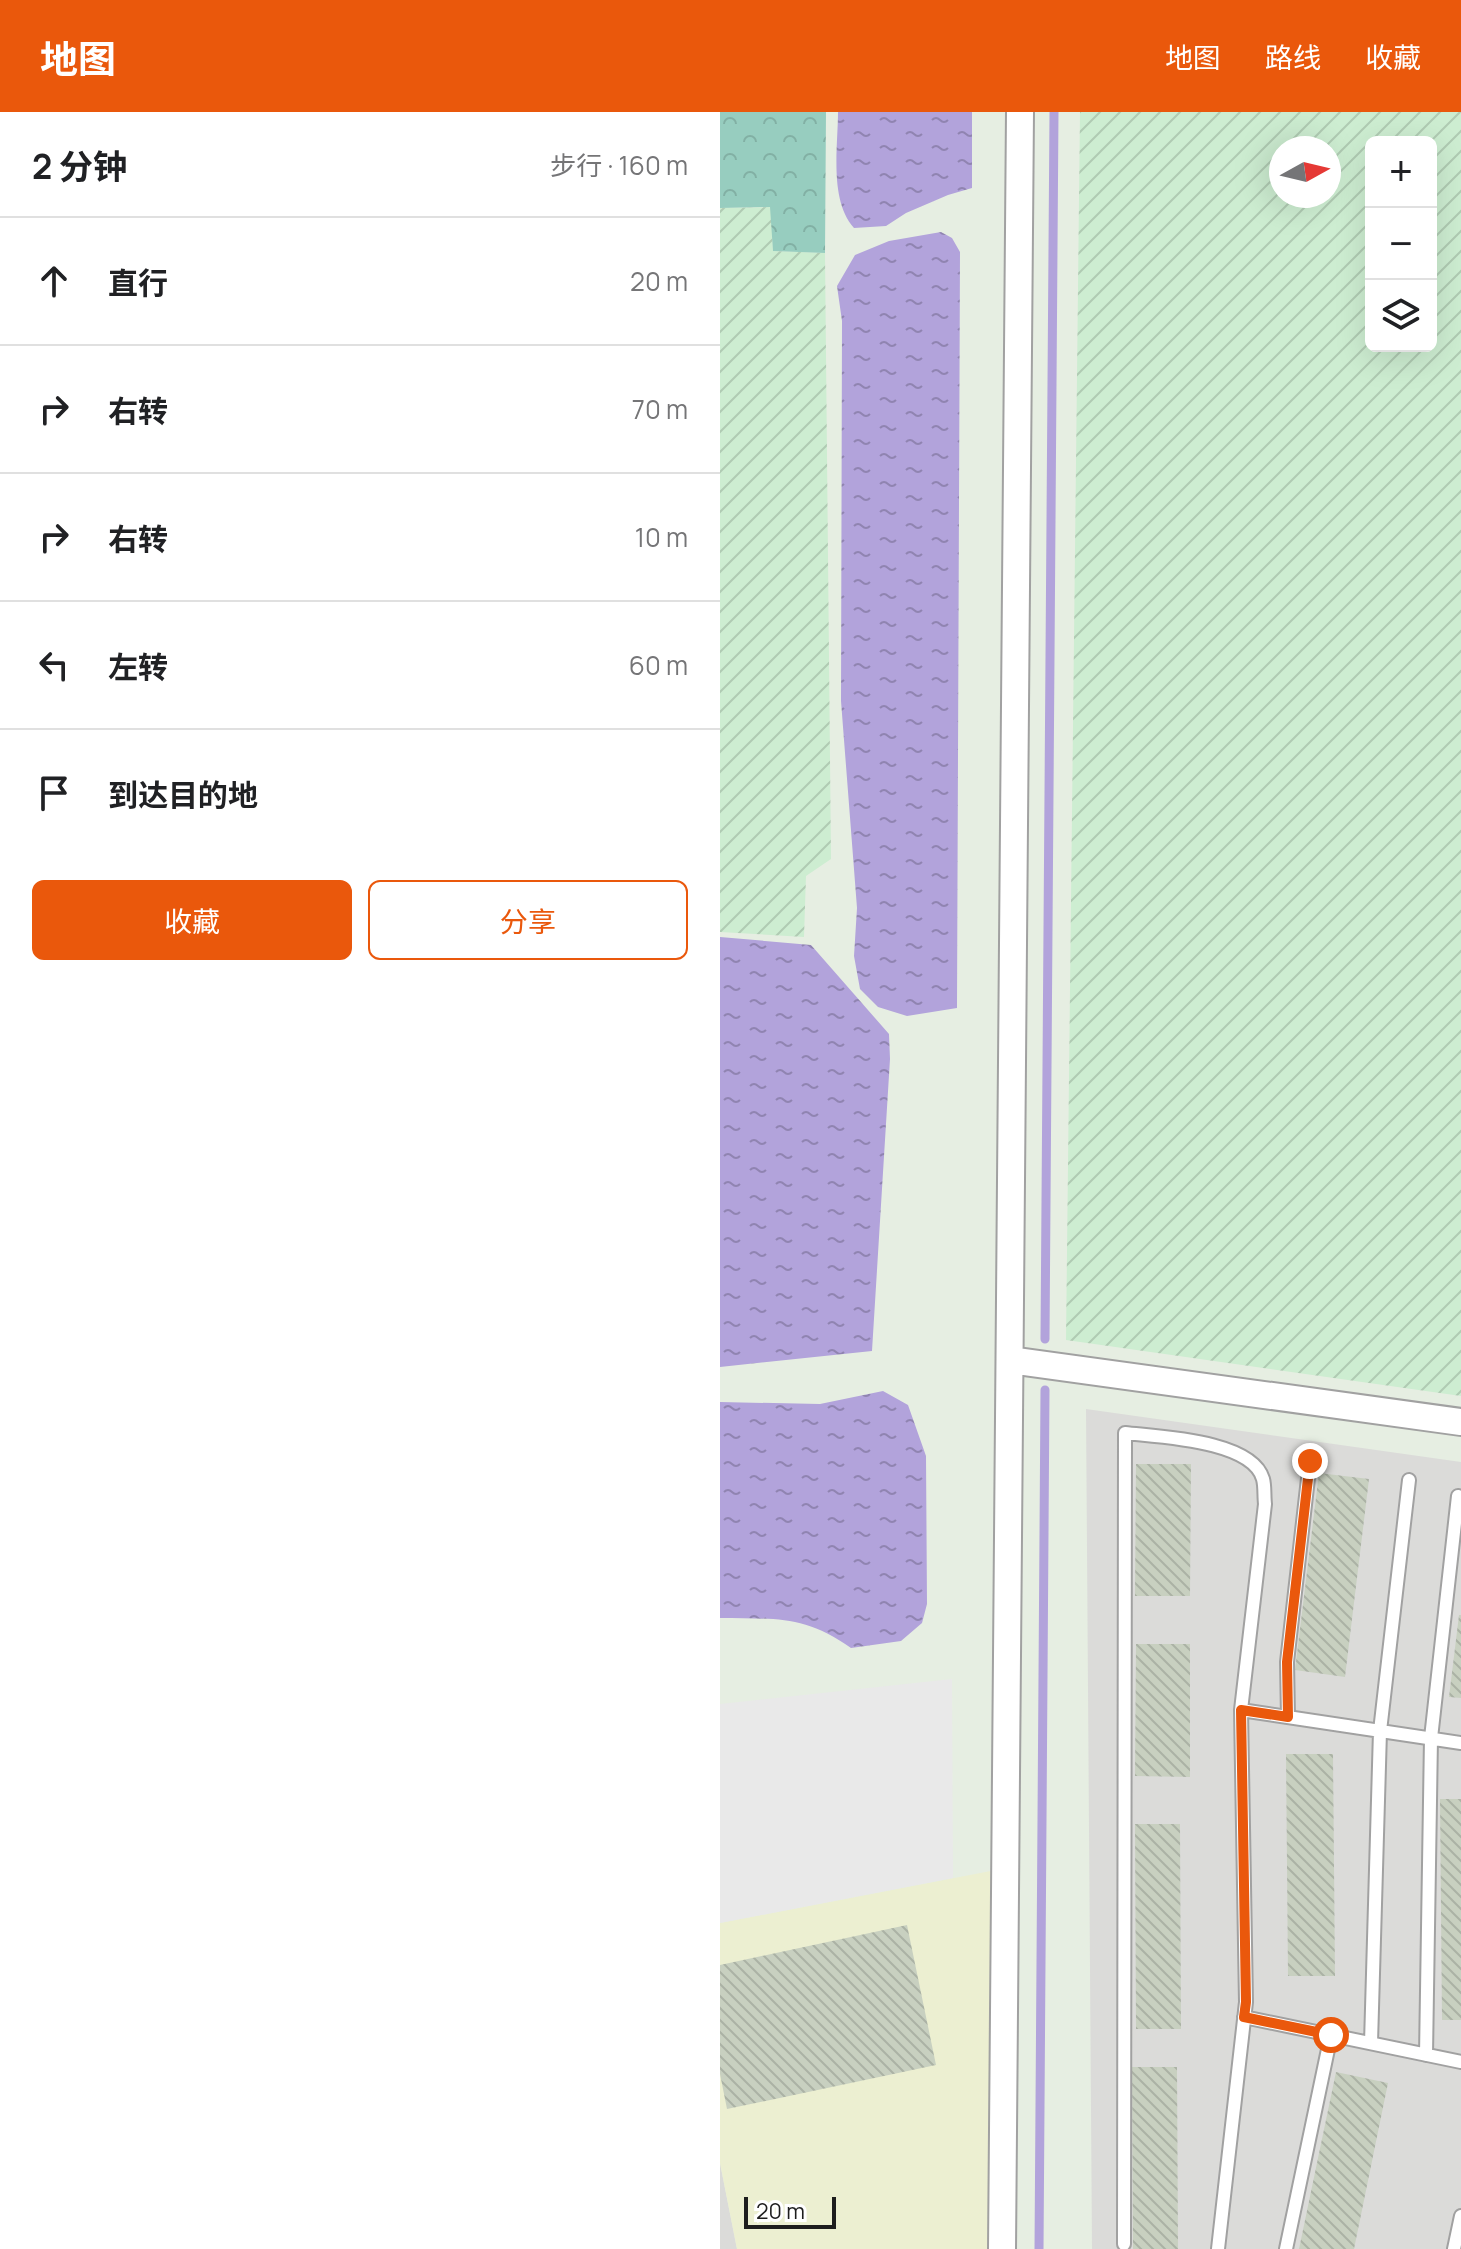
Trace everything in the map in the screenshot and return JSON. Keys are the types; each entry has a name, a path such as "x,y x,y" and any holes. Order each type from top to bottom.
{"street":[{"path":"1002,2249 1020,112"},
{"path":"1010,1360 1461,1422"}],"lane":[{"path":"1124,2244 1125,1433 1203,1442 1248,1458 1263,1477 1265,1504 1241,1710 1246,2002 1218,2249"},
{"path":"1288,1717 1287,1662 1310,1461"},
{"path":"1371,2043 1380,1731 1409,1480"},
{"path":"1426,2055 1431,1738 1458,1496"},
{"path":"1241,1710 1461,1743"},
{"path":"1244,2017 1461,2062"},
{"path":"1286,2249 1331,2035"},
{"path":"1454,2249 1461,2216"}],"shaded area":[{"path":"1080,112 1461,112 1461,1396 1066,1340"},
{"path":"771,207 773,251 825,253 831,859 806,876 804,937 720,932 720,208"},
{"path":"1086,1409 1461,1462 1461,2249 1092,2249"},
{"path":"952,1679 953,1878 720,1923 720,1704"},
{"path":"996,1870 994,2249 737,2249 720,2163 720,1923"},
{"path":"720,2163 737,2249 720,2249"}],"green space":[{"path":"720,112 826,112 825,253 773,251 770,207 720,208"}],"water":[{"path":"838,112 972,112 972,188 906,213 886,226 854,228 846,216 838,188"},
{"path":"941,232 952,238 960,252 957,1008 907,1016 878,1007 860,989 854,956 857,908 841,701 842,321 837,286 855,255 889,241"},
{"path":"720,937 811,945 889,1034 872,1351 720,1367"},
{"path":"883,1391 908,1405 926,1456 927,1604 922,1623 901,1641 851,1648 803,1624 773,1619 720,1618 720,1402 820,1404"}],"building":[{"path":"1136,1464 1191,1464 1190,1596 1135,1596"},
{"path":"1319,1473 1369,1479 1345,1677 1295,1670"},
{"path":"1461,1615 1461,1698 1449,1697"},
{"path":"1136,1644 1190,1644 1190,1777 1135,1776"},
{"path":"1286,1754 1333,1754 1335,1976 1288,1976"},
{"path":"1440,1799 1461,1799 1461,2020 1442,2020"},
{"path":"1135,1824 1180,1824 1181,2029 1136,2029"},
{"path":"907,1925 936,2065 727,2109 720,2074 720,1965"},
{"path":"1132,2067 1177,2067 1178,2249 1133,2249"},
{"path":"1336,2072 1388,2083 1354,2249 1299,2249"}],"waterway":[{"path":"1045,1339 1054,112"},
{"path":"1039,2249 1045,1390"}],"route":[{"path":"1310,1461 1287,1662 1288,1717 1241,1710 1244,2017 1331,2035"}]}
